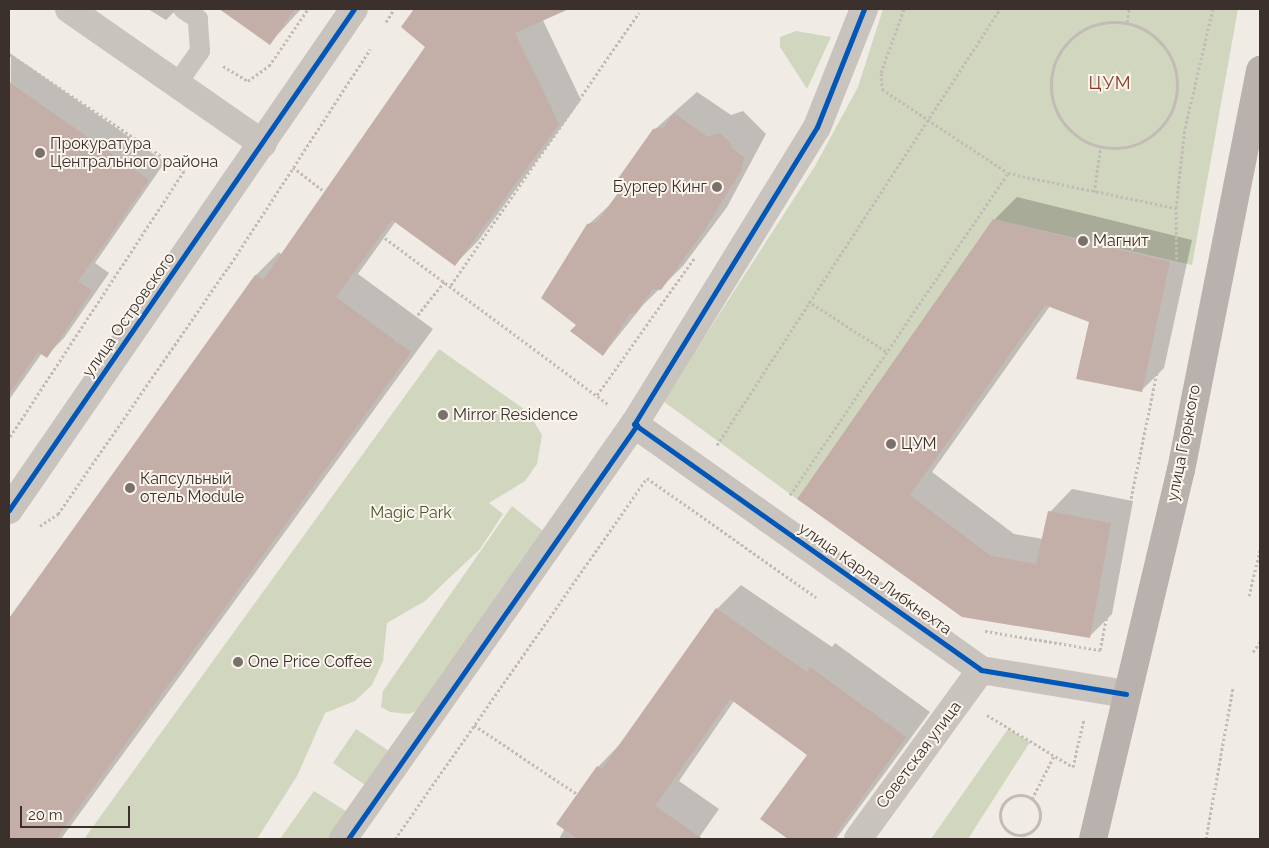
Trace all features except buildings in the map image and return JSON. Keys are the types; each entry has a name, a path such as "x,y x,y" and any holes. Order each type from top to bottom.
{"main road":[{"name":"улица Горького","path":"1096,826 1181,470 1260,70"}],"street":[{"path":"69,9 263,144"},
{"name":"улица Островского","path":"9,510 263,144 354,9"},
{"path":"343,839 634,424 817,127 864,9"},
{"name":"улица Карла Либкнехта","path":"634,424 981,670 1126,694"},
{"name":"Советская улица","path":"858,839 962,699 981,670"}],"lane":[{"path":"176,85 200,51 198,19 183,9"}],"path":[{"path":"248,81 268,66 308,9"},
{"path":"381,31 394,9"},
{"path":"904,9 881,73 882,89 1008,173 1176,208"},
{"path":"720,441 808,301 930,121 1000,9"},
{"path":"1127,22 1129,9"},
{"path":"978,630 1100,650 1177,274 1176,208 1185,128 1213,9"},
{"path":"451,285 639,12"},
{"path":"1127,22 1150,32 1167,50 1176,73 1176,98 1166,120 1149,137 1126,146 1101,146 1078,137 1062,119 1052,96 1052,72 1062,49 1080,32 1102,23 1127,22"},
{"path":"34,530 58,514 371,47"},
{"path":"9,54 184,171 9,438"},
{"path":"1094,192 1101,146"},
{"path":"292,167 322,190"},
{"path":"785,502 1008,173"},
{"path":"381,235 451,285 634,424"},
{"path":"396,342 445,281"},
{"path":"808,301 888,352"},
{"path":"707,444 722,454"},
{"path":"395,839 647,478 826,603"},
{"path":"1249,596 1260,550"},
{"path":"1253,652 1260,642"},
{"path":"1206,839 1234,688"},
{"path":"962,699 1073,767"},
{"path":"474,725 577,794"},
{"path":"1032,799 1054,756"},
{"path":"1014,796 1032,799 1039,808 1040,820 1034,830 1023,834 1006,828 1001,810 1014,796"},
{"path":"1023,834 1025,839"}],"green space":[{"path":"883,9 1238,9 1192,265 993,219 797,499 663,401 815,166 858,87"},
{"path":"796,31 831,37 807,89 780,47 780,37"},
{"name":"Magic Park","path":"439,349 528,412 542,435 537,464 525,481 489,503 503,514 480,549 425,601 387,623 383,661 372,685 355,701 325,713 297,776 257,839 84,839"},
{"path":"512,506 547,534 424,707 409,714 390,712 381,707 383,691"},
{"path":"356,729 392,753 368,787 333,763"},
{"path":"1008,729 1030,742 968,839 931,839"},
{"path":"314,791 352,815 331,839 280,839"}],"cycle path":[{"path":"9,510 354,9"},
{"path":"864,9 817,127 634,424 981,670 1126,694"},
{"path":"348,839 637,425"}],"place":[{"name":"Прокуратура Центрального района","path":"40,153"},
{"name":"Бургер Кинг","path":"717,187"},
{"name":"Магнит","path":"1083,241"},
{"name":"Mirror Residence","path":"443,415"},
{"name":"ЦУМ","path":"891,444"},
{"name":"Капсульный отель Module","path":"130,488"},
{"name":"One Price Coffee","path":"238,662"}],"district":[{"name":"ЦУМ","path":"1110,83"}]}
